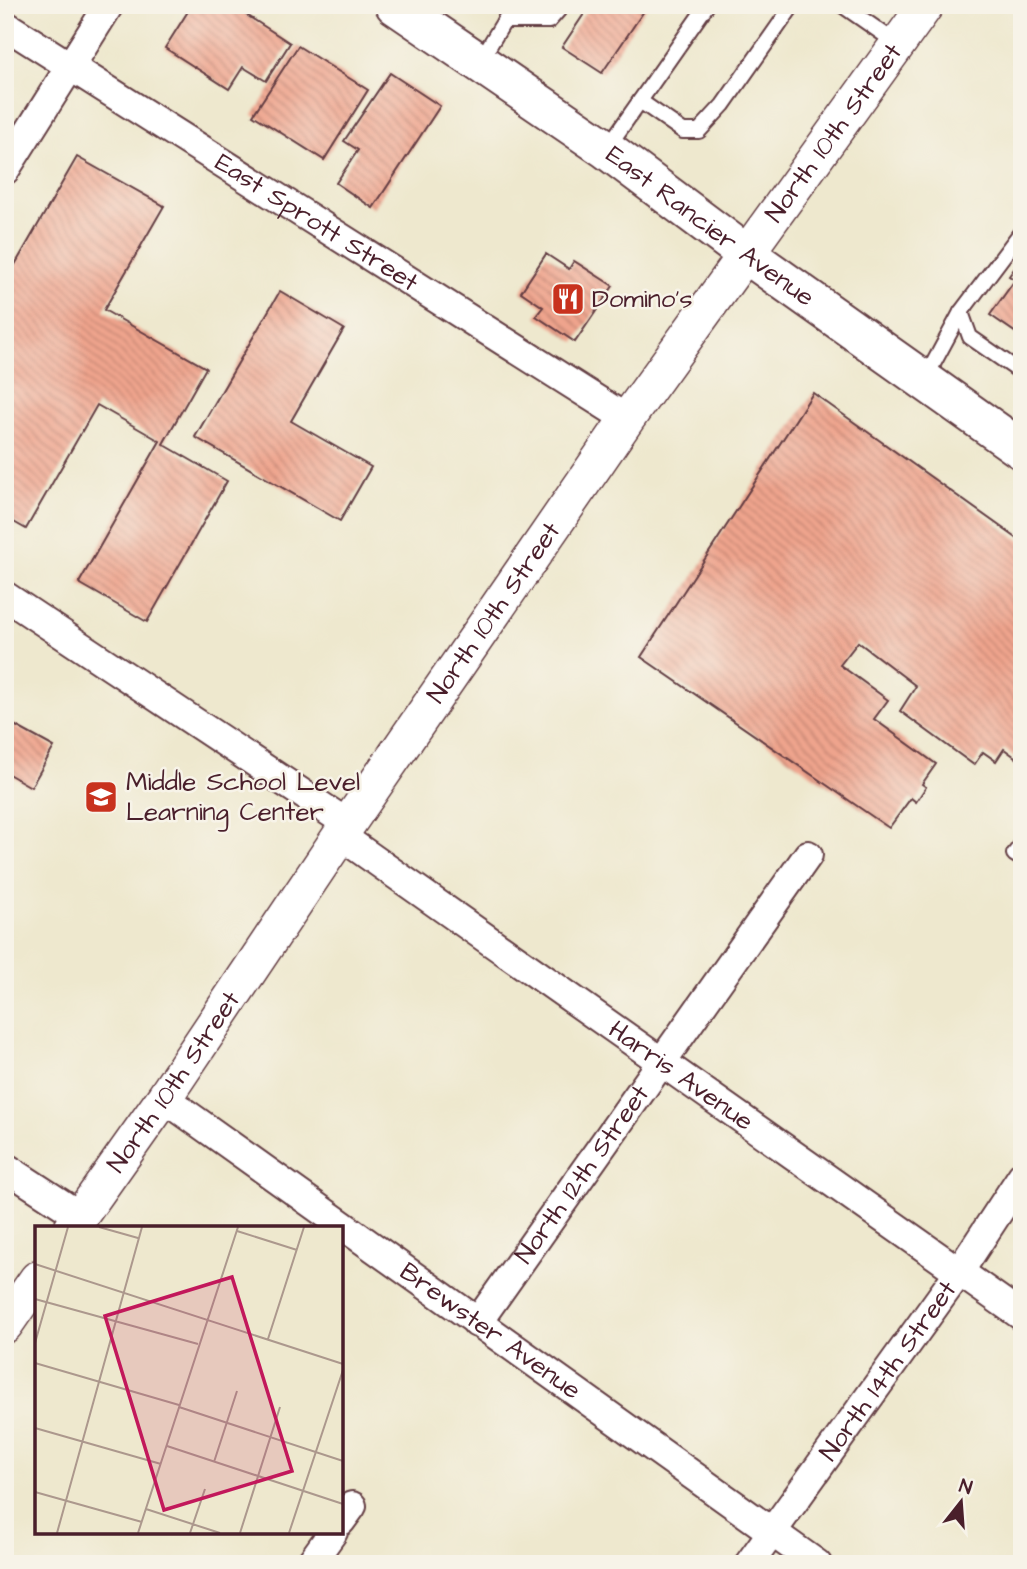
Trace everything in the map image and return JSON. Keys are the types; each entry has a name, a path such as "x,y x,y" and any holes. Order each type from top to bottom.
{"main road":[{"name":"East Rancier Avenue","path":"395,5 606,149 923,382 1021,447"}],"street":[{"path":"5,170 108,5"},
{"name":"North 10th Street","path":"76,1222 164,1098 627,419 926,5"},
{"name":"East Sprott Street","path":"5,26 627,419"},
{"name":"Harris Avenue","path":"5,596 345,830 662,1064 1022,1317"},
{"name":"North 12th Street","path":"477,1323 808,855"},
{"name":"Brewster Avenue","path":"164,1098 342,1226"},
{"path":"5,1167 76,1222"},
{"name":"North 14th Street","path":"749,1564 960,1272 1022,1176"},
{"name":"Brewster Avenue","path":"343,1227 817,1564"},
{"path":"5,1325 35,1282"},
{"path":"310,1564 332,1534"}],"lane":[{"path":"479,63 514,5"},
{"path":"504,21 549,21 564,5"},
{"path":"606,149 708,5"},
{"path":"640,101 683,131 699,131 723,105 793,5"},
{"path":"842,5 898,44"},
{"path":"923,382 961,312 1022,231"},
{"path":"961,312 970,337 1022,373"},
{"path":"1022,844 1014,854 1022,859"}],"building":[{"path":"192,5 231,5 290,43 266,81 243,67 229,89 165,48"},
{"path":"590,5 648,5 602,73 562,47"},
{"path":"298,46 368,90 324,160 253,115"},
{"path":"390,73 440,106 373,208 336,183 358,150 344,141"},
{"path":"77,157 164,206 104,310 206,368 163,444 227,481 147,622 79,583 160,441 97,405 26,529 5,517 5,282"},
{"name":"Domino's","path":"546,254 569,269 574,261 613,286 575,342 536,316 543,307 521,292"},
{"path":"1022,258 1022,337 990,315 1015,280 1009,276"},
{"path":"280,291 344,329 291,421 371,467 340,521 195,437"},
{"path":"813,393 1022,542 1022,762 1004,749 996,761 983,752 974,765 900,711 916,686 858,642 840,665 888,700 874,719 936,764 922,784 926,787 916,802 911,798 889,828 641,657"},
{"path":"5,720 54,747 31,787 5,772"}],"place":[{"name":"Domino's","path":"568,299"},
{"name":"Middle School Level Learning Center","path":"101,797"}]}
